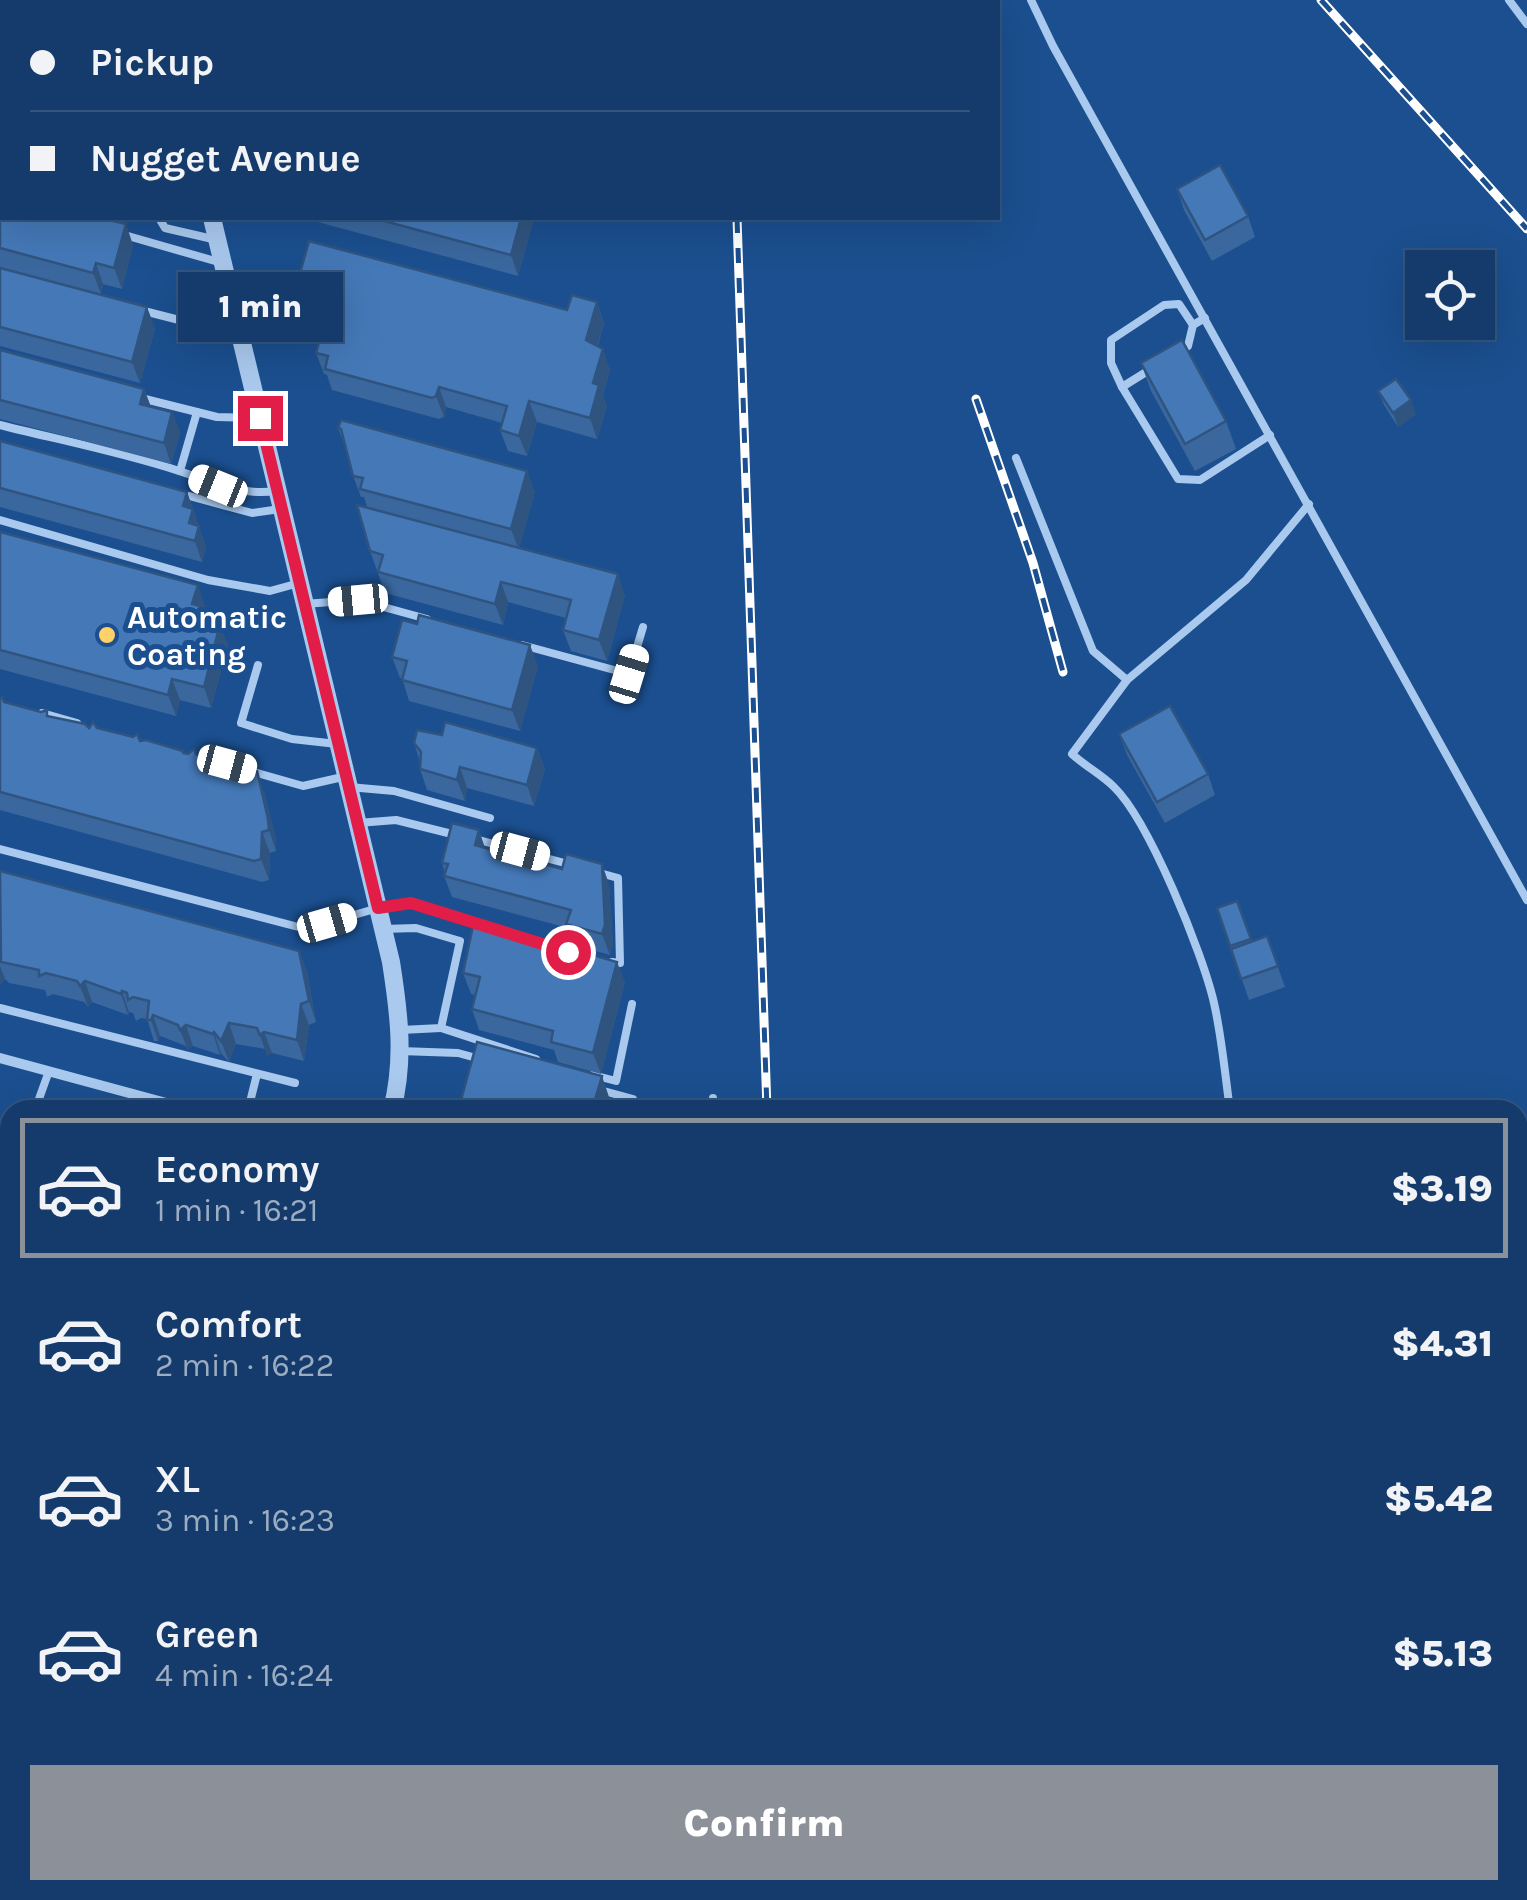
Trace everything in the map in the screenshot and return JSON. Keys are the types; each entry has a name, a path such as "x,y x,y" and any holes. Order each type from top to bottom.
{"street":[{"path":"212,220 383,929 401,1030 395,1100"},
{"path":"0,1058 154,1100"}],"lane":[{"path":"1032,0 1053,46 1527,900"},
{"path":"1508,0 1527,24"},
{"path":"160,220 165,228 217,240"},
{"path":"118,234 222,263"},
{"path":"1193,325 1179,304 1164,305 1111,340 1111,362 1122,387 1178,479 1200,480 1270,435"},
{"path":"135,309 240,335"},
{"path":"1172,356 1188,346 1193,325 1205,318"},
{"path":"1122,387 1155,366"},
{"path":"140,398 217,417 260,418"},
{"path":"180,471 197,412"},
{"path":"0,425 278,500"},
{"path":"1016,458 1094,650 1127,680"},
{"path":"177,493 252,513 278,500"},
{"path":"1229,1100 1214,1002 1180,910 1127,804 1114,787 1072,754 1127,680 1246,580 1309,504"},
{"path":"0,520 208,580 270,590 299,582"},
{"path":"304,604 358,600 430,620"},
{"path":"520,644 629,674 643,627"},
{"path":"258,665 241,723 292,739 337,744"},
{"path":"38,712 95,728"},
{"path":"208,759 303,786 348,782 490,818"},
{"path":"358,823 396,820 618,878 620,963 598,961"},
{"path":"0,849 306,929 378,908 411,903 495,930"},
{"path":"383,929 416,928 460,940 441,1028"},
{"path":"582,1072 616,1081 632,1004"},
{"path":"0,1008 295,1084"},
{"path":"401,1030 441,1028 548,1062"},
{"path":"400,1052 458,1053 493,1062"},
{"path":"39,1100 48,1072"},
{"path":"251,1100 258,1074"},
{"path":"581,1086 634,1100"}],"building":[{"path":"1220,165 1248,216 1205,240 1177,189"},
{"path":"0,220 109,220 126,224 114,268 96,263 93,273 0,248"},
{"path":"380,220 520,220 511,255"},
{"path":"309,241 567,310 572,295 597,302 586,340 603,349 593,383 599,385 590,418 529,401 519,436 500,430 507,406 439,387 432,398 325,369 328,356 316,353 327,313 316,310 324,280 300,273"},
{"path":"0,268 147,307 132,362 0,327"},
{"path":"1182,340 1226,421 1185,444 1141,363"},
{"path":"0,350 144,389 140,404 172,412 164,443 0,400"},
{"path":"1396,379 1411,400 1393,413 1378,391"},
{"path":"341,420 527,471 511,529 360,489 363,478 353,476 338,428"},
{"path":"0,441 187,492 183,506 193,509 189,523 199,526 195,541 0,488"},
{"path":"357,505 618,574 599,640 563,630 571,600 501,582 495,604 378,572 383,555 370,551"},
{"name":"Automatic Coating","path":"0,532 198,585 192,604 207,608 204,620 220,624 204,687 172,679 168,695 0,650"},
{"path":"419,615 530,645 512,710 402,680 407,661 392,657 402,620 417,624"},
{"path":"2,697 4,702 41,712 47,710 47,716 89,728 93,722 97,728 133,737 137,734 140,741 188,754 194,749 196,754 232,767 237,768 242,762 245,768 257,771 269,830 262,832 261,859 254,861 0,792"},
{"path":"1170,706 1208,774 1157,802 1119,734"},
{"path":"445,722 537,748 527,785 460,767 457,780 420,769 421,752 414,743 417,730 442,735"},
{"path":"452,823 479,830 475,845 562,869 566,854 602,864 602,934 566,924 571,910 444,876 448,864 442,863"},
{"path":"0,871 299,951 309,1001 301,1004 297,1040 264,1032 260,1035 257,1028 229,1023 221,1041 214,1032 186,1025 180,1030 178,1025 153,1015 147,1020 149,1001 133,997 128,1000 127,993 122,991 121,994 85,981 80,986 77,981 46,973 39,976 39,970 1,962"},
{"path":"1237,901 1251,939 1230,946 1217,908"},
{"path":"474,921 617,962 593,1053 551,1042 553,1031 472,1009 480,977 463,973"},
{"path":"1267,936 1278,966 1241,979 1231,949"},
{"path":"477,1042 602,1076 595,1100 461,1100"}],"railway":[{"path":"1321,0 1527,229"},
{"path":"737,220 767,1100"},
{"path":"976,399 1033,563 1063,672"}],"place":[{"name":"Automatic Coating","path":"107,635"}],"route":[{"path":"260,418 378,908 411,903 568,952"}]}
